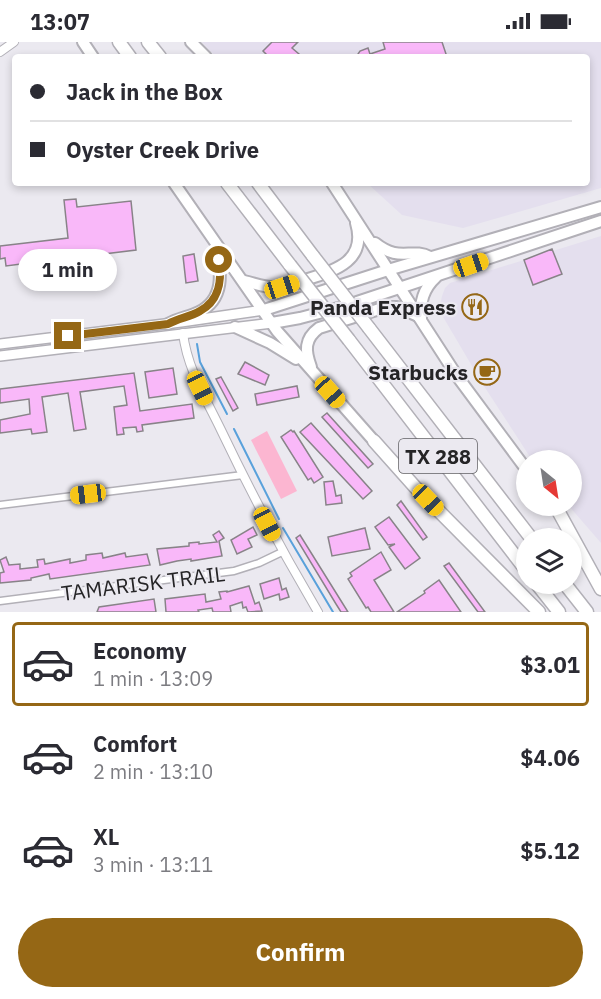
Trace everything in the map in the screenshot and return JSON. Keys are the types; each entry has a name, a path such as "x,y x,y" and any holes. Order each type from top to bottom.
{"highway":[{"path":"148,42 158,54"},
{"name":"TX 288","path":"229,186 516,557"},
{"name":"TX 288","path":"260,186 523,528"},
{"path":"374,441 415,487 539,612"},
{"path":"561,516 601,589"},
{"path":"545,594 559,612"},
{"path":"573,594 587,612"}],"main road":[{"path":"190,42 203,54"},
{"path":"176,186 272,323 374,441"},
{"path":"334,186 457,376 516,456"},
{"path":"0,344 264,310 388,270 601,207"},
{"path":"244,280 273,288 282,287 342,267 353,255 358,244 358,232 353,214"},
{"path":"0,356 300,318 437,277 601,221"},
{"path":"368,238 393,254 422,253 430,258"},
{"path":"168,324 202,310 216,295 221,275 216,246"},
{"path":"420,318 421,299 437,277"},
{"path":"315,375 306,349 311,335 319,328 386,307 397,307 420,318"},
{"path":"235,327 270,343 306,365"}],"street":[{"path":"0,52 14,42"},
{"path":"183,333 187,357 200,388 282,552 318,612"},
{"path":"0,506 243,475"},
{"name":"TAMARISK TRAIL","path":"0,600 234,571 282,552"}],"shaded area":[{"path":"202,42 601,42 601,188 463,228 402,215 370,186 590,186 590,54 213,54"},
{"path":"601,236 601,543 578,516 582,516 582,450 526,450 439,310 445,288 450,283"},
{"path":"267,431 297,491 281,499 251,440"}],"building":[{"path":"272,42 298,42 292,48 299,54 266,54 263,51"},
{"path":"383,42 442,42 446,54 370,54 385,49"},
{"path":"368,48 370,54 358,54 360,51"},
{"path":"76,199 77,207 131,201 136,250 47,261 46,253 35,255 36,262 6,266 5,258 0,259 0,246 68,238 64,200"},
{"path":"552,249 562,274 533,285 524,260"},
{"path":"194,254 198,281 186,283 183,256"},
{"name":"Panda Express","path":"477,294 485,315 473,319 465,299"},
{"name":"Starbucks","path":"484,360 497,380 490,385 477,365"},
{"path":"245,362 269,375 265,385 238,374"},
{"path":"173,368 177,394 149,398 145,372"},
{"path":"134,373 140,411 192,404 194,418 142,425 143,431 137,432 136,427 123,428 124,434 117,435 114,407 127,405 124,386 80,392 86,429 74,431 68,393 42,397 47,432 32,434 31,429 0,433 0,420 30,414 29,399 0,403 0,389"},
{"path":"221,377 238,408 233,411 216,379"},
{"path":"297,386 299,397 257,405 255,394"},
{"path":"327,413 373,464 368,468 322,417"},
{"path":"311,423 372,491 363,499 300,432"},
{"path":"291,430 294,431 323,477 314,483 311,478 308,480 281,437"},
{"path":"333,481 336,496 341,495 342,503 326,505 324,482"},
{"path":"401,501 427,537 423,540 397,505"},
{"path":"389,517 420,558 405,569 389,547 395,544 388,545 375,527"},
{"path":"253,527 257,535 248,539 252,547 237,554 231,540"},
{"path":"365,528 370,549 332,556 328,537"},
{"path":"219,531 224,538 219,541 222,556 160,565 157,549 189,546 189,543 217,542 213,535"},
{"path":"300,535 348,612 341,612 336,604 296,538"},
{"path":"381,552 391,570 374,580 394,612 371,612 368,607 366,608 348,579 352,576 350,573"},
{"path":"102,553 103,558 125,553 126,557 147,554 150,565 50,579 49,574 31,578 31,580 0,583 0,573 4,572 0,560 6,557 9,565 20,564 20,569 38,567 37,560 44,559 45,564 70,559 70,563 86,560 86,555"},
{"path":"449,563 485,612 478,612 444,566"},
{"path":"279,578 282,590 286,588 289,597 280,600 279,594 264,599 260,584"},
{"path":"439,580 461,612 397,612 425,593 424,591"},
{"path":"249,586 255,604 259,602 262,611 248,612 246,607 243,608 242,602 230,606 231,612 213,612 212,608 198,610 199,612 166,612 165,599 205,594 206,602 221,599 219,592"},
{"path":"154,599 156,612 97,612 99,607"}],"waterway":[{"path":"197,344 200,362 227,414"},
{"path":"234,429 279,519"},
{"path":"283,528 333,612"}],"place":[{"name":"Panda Express","path":"475,307"},
{"name":"Starbucks","path":"487,372"}],"route":[{"path":"68,336 168,324 180,317 197,313 210,304 216,295 221,275 219,260"}]}
